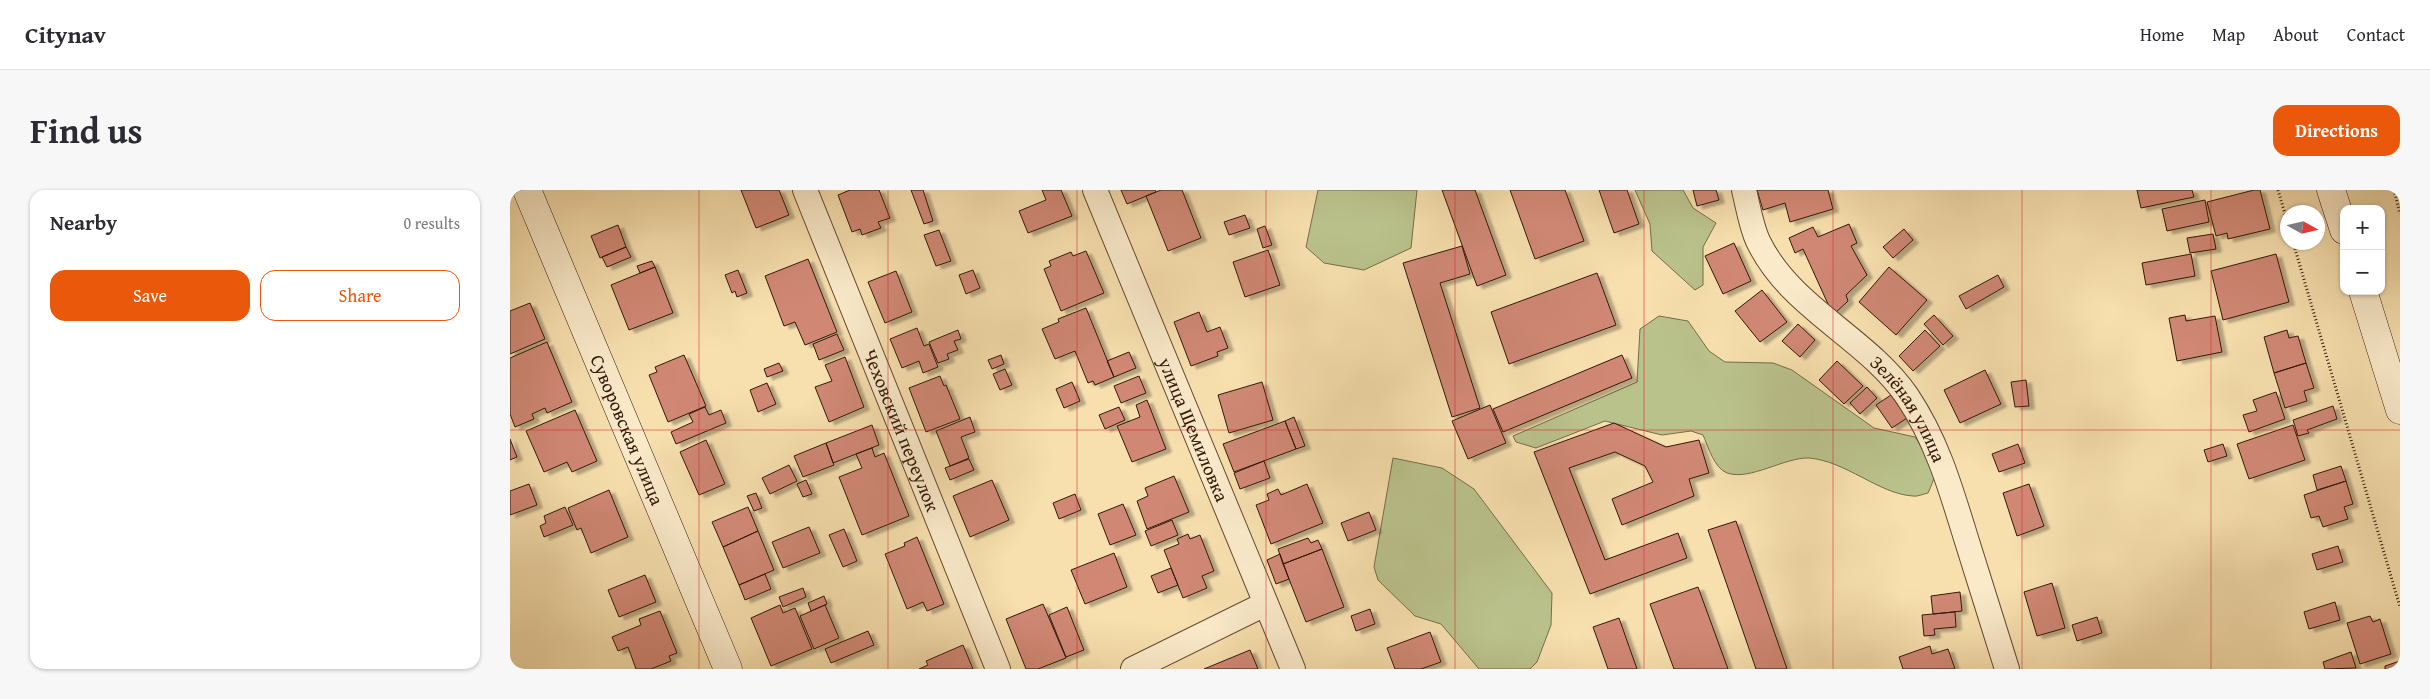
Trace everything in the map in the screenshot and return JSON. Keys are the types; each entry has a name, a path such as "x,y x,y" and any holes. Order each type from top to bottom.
{"street":[{"name":"Суворовская улица","path":"527,190 728,669"},
{"name":"Чеховский переулок","path":"805,190 998,669"},
{"name":"улица Щемиловка","path":"1095,190 1292,669"},
{"name":"Зелёная улица","path":"1744,190 1758,240 1779,274 1818,312 1868,354 1905,394 1924,423 1941,460 2007,669"},
{"path":"2331,190 2340,218"},
{"path":"2364,295 2400,410"},
{"path":"1133,669 1265,604"}],"path":[{"path":"2278,190 2282,205"},
{"path":"2394,190 2400,214"},
{"path":"2295,250 2400,607"}],"green space":[{"path":"1318,190 1417,190 1411,248 1364,270 1324,263 1306,247"},
{"path":"1635,190 1683,190 1693,208 1716,223 1703,247 1703,285 1695,290 1652,251 1650,224"},
{"path":"1659,316 1688,321 1709,351 1725,362 1773,363 1792,370 1874,428 1915,437 1930,458 1935,469 1928,493 1918,496 1900,494 1836,465 1823,460 1809,458 1789,461 1757,472 1736,475 1727,473 1715,462 1703,435 1691,431 1662,435 1605,421 1536,448 1516,442 1513,436 1637,382 1640,329"},
{"path":"1393,458 1442,468 1474,489 1552,593 1551,625 1537,662 1530,669 1479,669 1441,624 1415,616 1378,580 1374,567"}],"building":[{"path":"741,190 779,190 789,215 756,228"},
{"path":"850,190 879,190 890,218 878,222 881,228 862,235 860,229 852,232 838,195"},
{"path":"911,190 923,190 933,221 924,224"},
{"path":"1042,190 1061,190 1072,216 1028,233 1019,211 1046,200"},
{"path":"1121,190 1155,190 1156,192 1127,204"},
{"path":"1161,190 1182,190 1201,238 1168,251 1146,196"},
{"path":"1442,190 1475,190 1506,275 1477,286"},
{"path":"1510,190 1565,190 1584,241 1535,259"},
{"path":"1599,190 1627,190 1639,224 1614,233"},
{"path":"1693,190 1716,190 1719,200 1697,206"},
{"path":"1757,190 1828,190 1833,209 1790,222 1785,203 1763,210"},
{"path":"2137,190 2192,190 2194,197 2141,208"},
{"path":"2260,190 2270,229 2228,239 2227,233 2216,236 2207,202"},
{"path":"2205,200 2209,222 2167,231 2162,209"},
{"path":"1245,215 1250,228 1229,235 1224,222"},
{"path":"1849,224 1857,243 1851,246 1867,275 1846,295 1848,301 1833,315 1803,249 1795,253 1789,238 1813,227 1818,237"},
{"path":"618,225 626,247 600,258 591,236"},
{"path":"1265,226 1272,245 1263,248 1257,229"},
{"path":"1904,229 1913,240 1893,258 1883,247"},
{"path":"939,230 951,261 936,266 924,235"},
{"path":"2213,234 2216,249 2190,253 2187,238"},
{"path":"1734,243 1751,281 1723,294 1705,256"},
{"path":"1462,246 1470,274 1440,283 1480,408 1452,417 1403,263"},
{"path":"626,247 631,257 607,267 602,257"},
{"path":"1268,250 1280,285 1245,297 1233,262"},
{"path":"1086,251 1104,293 1061,311 1044,269 1051,266 1049,261 1071,252 1073,256"},
{"path":"2191,254 2195,276 2146,285 2142,263"},
{"path":"2276,254 2289,302 2223,320 2211,271"},
{"path":"808,259 837,332 805,345 795,322 784,326 765,276"},
{"path":"652,261 655,267 640,273 637,266"},
{"path":"655,267 673,313 629,330 611,285"},
{"path":"1889,267 1927,300 1896,335 1859,302"},
{"path":"738,270 747,293 737,297 735,291 732,293 725,275"},
{"path":"973,270 980,288 966,294 959,275"},
{"path":"896,271 912,312 885,323 868,282"},
{"path":"1597,273 1616,325 1509,364 1491,312"},
{"path":"1998,275 2004,287 1966,309 1959,296"},
{"path":"1762,290 1787,322 1760,342 1735,311"},
{"path":"530,303 545,339 510,354 510,311"},
{"path":"1086,308 1114,377 1095,385 1093,381 1088,383 1075,351 1055,359 1042,329 1059,322 1058,319"},
{"path":"1199,312 1207,332 1220,327 1228,348 1217,352 1218,356 1191,366 1174,322"},
{"path":"1934,315 1953,336 1943,345 1924,324"},
{"path":"2185,315 2186,321 2215,316 2222,352 2177,361 2169,318"},
{"path":"1798,324 1815,340 1800,357 1782,341"},
{"path":"917,328 924,346 929,344 938,367 923,373 919,361 902,368 890,339"},
{"path":"958,330 961,339 954,341 958,350 947,354 949,359 938,363 929,342"},
{"path":"1925,330 1940,346 1913,371 1899,356"},
{"path":"2287,330 2289,338 2298,336 2306,363 2274,373 2264,337"},
{"path":"837,334 844,350 819,360 813,344"},
{"path":"547,342 572,402 547,413 545,408 532,414 534,419 515,427 510,414 510,358"},
{"path":"1129,352 1136,368 1114,377 1107,361"},
{"path":"684,355 706,406 668,422 649,375 657,372 655,367"},
{"path":"1001,355 1004,364 992,369 988,360"},
{"path":"1622,355 1632,378 1503,432 1493,409"},
{"path":"845,357 864,407 829,422 815,387 832,381 825,365"},
{"path":"1837,361 1863,386 1844,404 1819,380"},
{"path":"779,363 783,371 767,377 764,369"},
{"path":"2306,363 2314,388 2304,391 2307,401 2285,408 2274,373"},
{"path":"1005,369 1012,385 1000,390 993,374"},
{"path":"1985,370 2001,404 1960,423 1944,390"},
{"path":"940,376 944,386 946,385 960,419 926,432 909,388"},
{"path":"1139,376 1146,393 1121,403 1114,386"},
{"path":"2026,380 2029,406 2015,407 2011,382"},
{"path":"1072,382 1080,401 1064,408 1056,389"},
{"path":"1262,382 1273,420 1229,433 1218,395"},
{"path":"767,383 776,404 758,412 750,390"},
{"path":"1867,387 1877,398 1860,414 1850,403"},
{"path":"2276,392 2285,419 2249,432 2243,415 2257,411 2253,400"},
{"path":"1891,395 1907,418 1892,428 1876,405"},
{"path":"1147,400 1166,449 1132,462 1117,426 1140,417 1136,405"},
{"path":"1490,405 1506,443 1468,459 1452,421"},
{"path":"2333,406 2337,419 2307,430 2309,433 2298,436 2293,420"},
{"path":"705,407 709,415 721,410 726,423 676,444 671,432 693,422 689,414"},
{"path":"1119,407 1125,420 1105,429 1099,415"},
{"path":"575,410 597,461 572,472 567,462 544,472 526,431"},
{"path":"970,417 975,432 961,437 969,458 950,466 936,431"},
{"path":"1294,417 1305,446 1296,449 1285,421"},
{"path":"1285,421 1296,449 1234,472 1223,444"},
{"path":"1614,423 1666,447 1699,440 1709,473 1689,479 1694,496 1622,525 1612,499 1653,482 1645,466 1615,452 1569,468 1605,560 1678,533 1687,558 1590,594 1534,452"},
{"path":"872,425 879,445 833,463 826,443"},
{"path":"2293,425 2305,460 2249,479 2237,444"},
{"path":"510,439 517,457 510,460"},
{"path":"706,440 725,484 699,495 680,452"},
{"path":"826,443 834,465 803,477 794,456"},
{"path":"2018,444 2025,463 1999,472 1992,454"},
{"path":"2223,444 2227,456 2208,462 2204,450"},
{"path":"872,448 875,457 884,453 909,516 862,535 839,477 862,468 856,454"},
{"path":"969,459 974,470 950,480 945,468"},
{"path":"1264,461 1270,478 1240,489 1234,473"},
{"path":"789,465 797,481 770,494 762,478"},
{"path":"2341,466 2346,481 2317,490 2313,475"},
{"path":"1174,476 1189,512 1147,529 1137,501 1148,496 1145,488"},
{"path":"806,480 812,494 803,497 797,484"},
{"path":"992,480 1009,520 970,537 953,496"},
{"path":"2346,481 2353,504 2344,507 2348,519 2323,527 2319,516 2311,518 2304,495"},
{"path":"529,484 537,505 510,515 510,491"},
{"path":"1307,484 1323,523 1271,544 1256,505 1269,500 1267,494 1278,489 1281,495"},
{"path":"2029,484 2044,526 2017,536 2003,493"},
{"path":"609,490 628,537 591,553 581,528 577,530 568,508"},
{"path":"756,493 762,508 754,511 747,496"},
{"path":"1075,494 1081,510 1059,519 1053,503"},
{"path":"1123,504 1136,535 1110,545 1098,514"},
{"path":"565,507 573,525 544,537 540,526 546,523 544,516"},
{"path":"748,507 758,531 723,547 712,522"},
{"path":"1369,512 1376,530 1348,541 1341,523"},
{"path":"1172,520 1178,535 1151,546 1145,531"},
{"path":"1736,521 1787,669 1756,669 1708,530"},
{"path":"809,527 820,553 783,568 772,542"},
{"path":"844,529 857,561 843,567 829,535"},
{"path":"758,531 774,570 739,585 723,547"},
{"path":"1188,534 1190,539 1200,535 1214,571 1202,576 1207,588 1183,598 1164,550 1179,544 1177,539"},
{"path":"917,537 944,604 927,611 923,602 907,609 885,554 905,546 904,543"},
{"path":"1308,538 1311,543 1318,540 1322,549 1283,564 1278,549"},
{"path":"2338,546 2343,562 2317,570 2312,554"},
{"path":"1322,549 1344,607 1306,622 1283,564"},
{"path":"1114,553 1127,587 1085,604 1071,570"},
{"path":"1280,554 1289,579 1276,584 1267,560"},
{"path":"1171,568 1178,585 1158,593 1151,576"},
{"path":"765,574 771,589 745,600 739,585"},
{"path":"645,575 656,602 619,617 608,590"},
{"path":"2052,583 2065,628 2037,636 2024,592"},
{"path":"1698,587 1728,669 1674,669 1650,604"},
{"path":"803,588 806,597 783,607 779,597"},
{"path":"1960,592 1962,611 1933,614 1931,596"},
{"path":"824,596 827,604 811,611 808,603"},
{"path":"2335,602 2340,620 2309,629 2304,612"},
{"path":"1043,604 1066,658 1038,669 1026,669 1006,619"},
{"path":"780,605 783,613 795,608 812,649 771,666 751,618"},
{"path":"825,605 839,638 814,649 800,616"},
{"path":"1067,607 1084,650 1066,657 1049,615"},
{"path":"1370,609 1375,624 1356,631 1351,616"},
{"path":"660,611 677,653 669,656 671,661 651,669 636,669 628,647 618,651 612,637 641,625 639,619"},
{"path":"1955,612 1956,627 1934,629 1935,635 1924,636 1922,615"},
{"path":"2370,616 2373,622 2380,619 2391,654 2360,664 2347,623"},
{"path":"2097,617 2102,633 2077,641 2072,625"},
{"path":"1619,618 1637,669 1608,669 1593,627"},
{"path":"868,631 874,645 831,663 825,649"},
{"path":"1430,632 1441,662 1421,669 1395,669 1387,648"},
{"path":"963,645 973,669 919,669 928,665 926,661"},
{"path":"1930,646 1932,654 1948,649 1955,669 1903,669 1899,657"},
{"path":"1250,650 1258,669 1204,669"},
{"path":"2351,652 2356,668 2325,669 2323,662"},
{"path":"2400,661 2400,669 2385,669 2385,666"}]}
